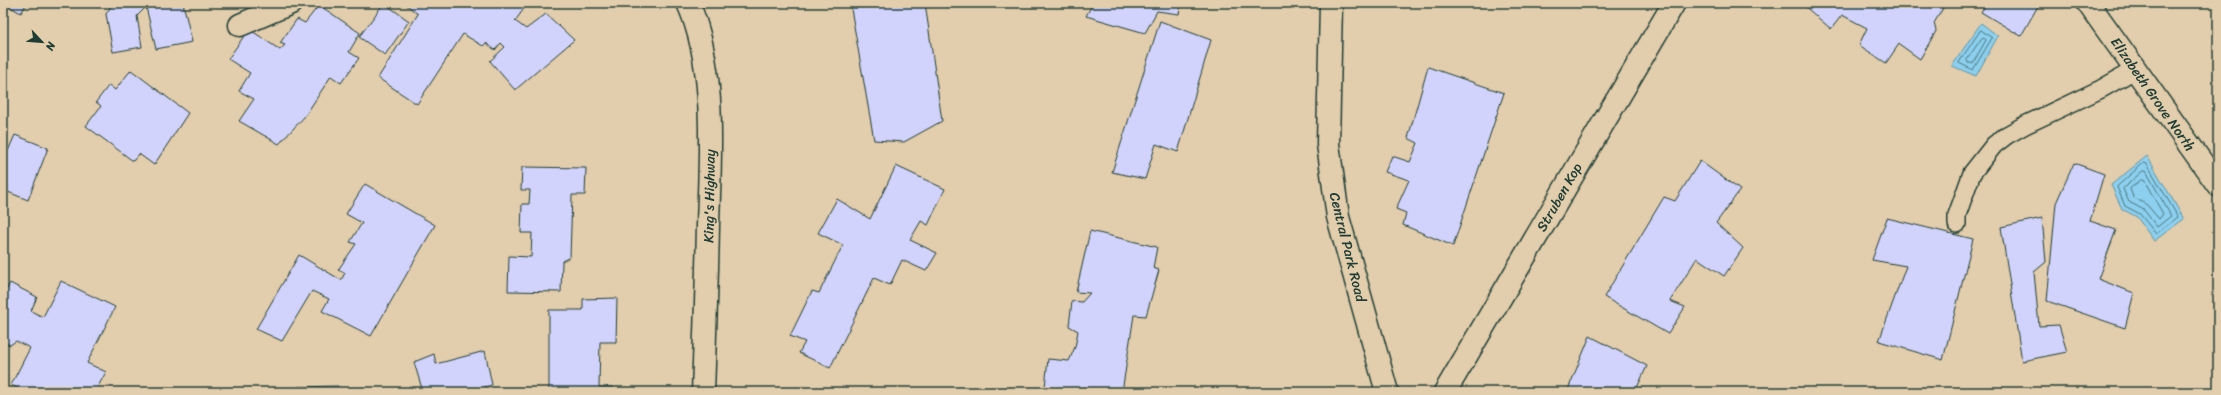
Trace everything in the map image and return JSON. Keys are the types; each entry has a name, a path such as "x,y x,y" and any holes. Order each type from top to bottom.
{"street":[{"path":"240,25 291,3"},
{"name":"King's Highway","path":"688,3 703,52 708,98 709,193 703,392"},
{"name":"Central Park Road","path":"1331,3 1328,144 1333,189 1338,217 1387,392"},
{"name":"Struben Kop","path":"1446,392 1674,3"},
{"name":"Elizabeth Grove North","path":"2088,3 2218,185"}],"lane":[{"path":"1957,224 1957,216 1972,173 1994,145 2007,135 2025,125 2101,89 2136,69"}],"water":[{"path":"1981,23 1998,36 1976,76 1952,66"},
{"path":"2147,156 2184,219 2154,241 2137,217 2122,209 2111,185"}],"building":[{"path":"3,3 27,3 21,13"},
{"path":"113,3 183,3 192,42 156,49 146,7 137,16 142,47 113,52 106,14"},
{"path":"384,3 409,21 385,55 359,37"},
{"path":"404,3 528,3 515,21 526,29 546,14 574,40 515,90 490,61 505,47 501,43 495,50 486,43 483,46 463,34 417,104 378,78 418,14"},
{"path":"850,3 925,3 942,121 904,142 874,140"},
{"path":"1088,3 1181,3 1179,14 1157,11 1145,33 1086,16 1092,5"},
{"path":"1801,3 1946,3 1934,23 1936,31 1920,59 1899,44 1886,63 1859,45 1867,28 1842,15 1831,29"},
{"path":"1987,3 2033,3 2038,6 2021,36 1981,12"},
{"path":"319,5 360,33 349,52 359,58 341,83 331,76 305,116 279,144 239,121 254,99 239,91 250,73 228,59 249,29 280,50 285,45 280,43 297,19 305,23"},
{"path":"1160,21 1211,40 1178,152 1156,144 1145,179 1112,172"},
{"path":"1428,67 1504,93 1453,246 1403,225 1406,213 1396,209 1409,180 1385,172 1392,156 1410,162 1418,143 1408,138"},
{"path":"131,70 188,113 154,165 139,154 133,161 86,126 101,106 96,102 109,85 115,90"},
{"path":"15,135 48,148 28,200 3,190 3,162"},
{"path":"1700,161 1740,190 1716,223 1743,248 1724,276 1697,258 1670,301 1685,307 1668,334 1604,297 1664,197 1675,201"},
{"path":"2074,163 2104,174 2090,221 2116,230 2098,279 2134,293 2125,328 2047,301 2056,203"},
{"path":"896,166 945,189 928,225 921,221 910,240 937,253 926,271 902,260 890,285 874,278 830,368 799,353 805,342 790,336 812,291 819,293 843,245 818,233 837,199 870,219"},
{"path":"522,167 586,168 585,195 572,195 570,257 562,261 561,292 508,291 509,256 531,257 532,233 521,233 522,204 529,204 530,190 521,190"},
{"path":"365,184 435,225 371,336 322,311 329,299 312,291 282,341 256,329 299,255 341,280 345,273 338,270 356,244 350,242 362,223 346,214"},
{"path":"1887,218 1973,239 1943,360 1879,341 1906,266 1872,260"},
{"path":"2042,218 2046,262 2034,272 2039,326 2059,325 2067,352 2022,361 2001,227"},
{"path":"1090,231 1157,247 1153,268 1159,270 1146,316 1134,315 1122,392 1069,392 1069,390 1045,387 1048,359 1069,361 1075,347 1078,331 1069,326 1072,301 1082,302 1090,293 1076,292"},
{"path":"61,281 115,307 87,363 106,372 95,392 25,392 11,385 30,348 16,341 10,345 3,342 3,297 10,283 37,297 31,311 43,317"},
{"path":"617,298 616,342 600,342 599,387 612,387 612,392 549,392 549,310 583,310 583,299"},
{"path":"1590,336 1647,366 1635,392 1567,392"},
{"path":"485,351 492,385 484,387 485,392 423,392 414,362 434,354 436,364"},
{"path":"338,386 338,392 299,392 298,387"}]}
